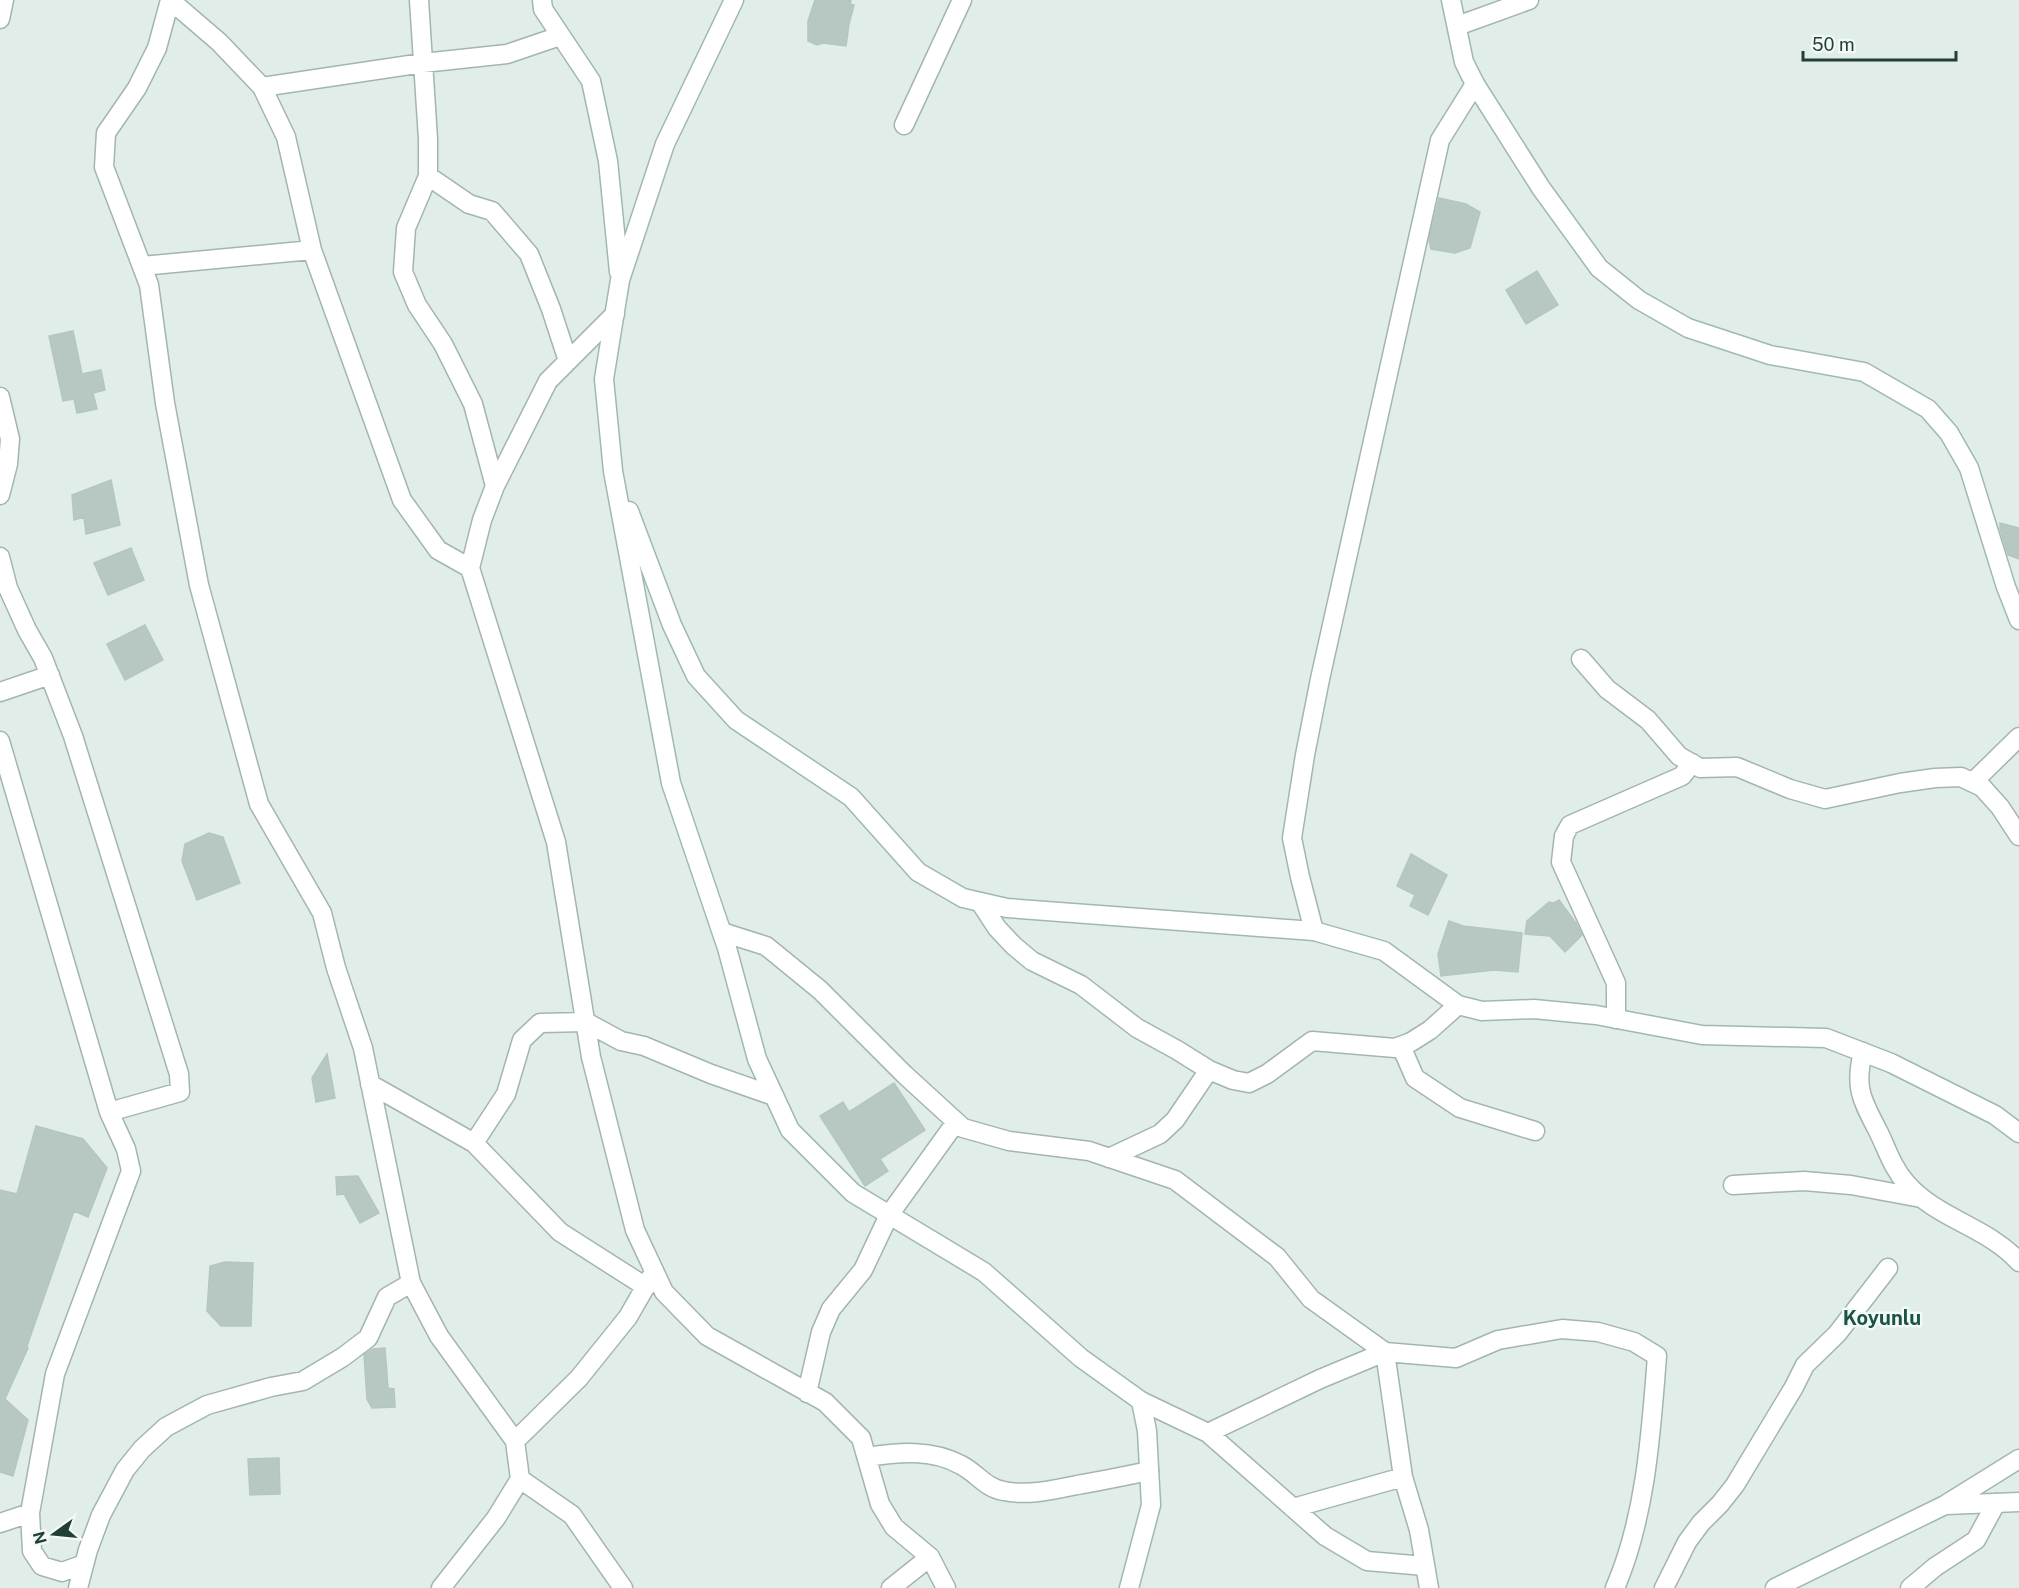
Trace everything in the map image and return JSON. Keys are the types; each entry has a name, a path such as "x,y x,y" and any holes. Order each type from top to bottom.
{"street":[{"path":"0,20 4,0"},
{"path":"441,1588 496,1518 520,1479 515,1441 439,1336 411,1283 363,1048 336,968 322,913 259,804 199,585 165,403 149,285 104,167 106,133 137,88 157,48 170,0 219,42 262,87 285,137 312,250 402,500 438,550 470,568"},
{"path":"419,0 428,139 428,176 406,228 403,272 417,305 443,344 473,404 495,486"},
{"path":"542,0 543,9 591,81 608,161 620,280"},
{"path":"734,0 665,144 620,280 604,379 613,471 671,783 722,932 757,1059 790,1130 853,1192 984,1272 1081,1358 1141,1401 1208,1433 1325,1536 1367,1561 1425,1566"},
{"path":"903,125 962,0"},
{"path":"1450,0 1464,62 1475,84 1540,188 1599,268 1640,300 1688,328 1770,355 1864,372 1928,409 1949,433 1969,468 2006,587 2019,620"},
{"path":"1457,26 1529,0"},
{"path":"262,87 423,63 507,54 560,36"},
{"path":"1314,931 1292,838 1305,755 1440,140 1475,84"},
{"path":"428,176 469,204 492,211 529,254 568,361"},
{"path":"142,266 312,250"},
{"path":"515,1441 579,1378 628,1317 650,1280 591,1057 556,842 470,568 482,520 495,486 548,381 615,314"},
{"path":"0,397 10,439 8,464 0,495"},
{"path":"613,471 672,625 696,676 736,720 851,797 918,872 963,898 1007,908 1314,931 1383,951 1458,1005 1482,1011 1534,1009 1616,1019 1702,1035 1826,1038 1891,1063 1995,1115 2019,1133"},
{"path":"0,557 8,588 50,675 73,736 179,1074 180,1092 109,1112"},
{"path":"1581,658 1607,689 1648,720 1679,756 1700,768 1737,767 1790,789 1825,799 1900,783 1961,777 1983,787 2000,807 2019,836"},
{"path":"0,692 50,675"},
{"path":"1973,782 2019,737"},
{"path":"0,741 109,1112 126,1149 131,1171 55,1374 30,1513 32,1551 42,1566 62,1572 84,1564"},
{"path":"1616,1019 1616,983 1562,862 1564,836 1570,825 1682,776 1692,763"},
{"path":"981,902 997,928 1032,961 1081,985 1137,1028 1209,1070 1233,1080 1249,1083 1267,1074 1312,1041 1395,1048 1411,1042 1430,1030 1458,1005"},
{"path":"722,932 766,946 820,990 905,1075 963,1128 1008,1142 1089,1151 1175,1180 1277,1257 1311,1299 1385,1352 1402,1477 1419,1530 1429,1588"},
{"path":"474,1143 506,1094 522,1040 540,1023 586,1022 621,1041 644,1046 711,1074 774,1096"},
{"path":"1401,1046 1414,1078 1460,1108 1535,1131"},
{"path":"1863,1052 1858,1084 1862,1101 1884,1143 1892,1166 1907,1185 1924,1199 1940,1211 2004,1248 2019,1262"},
{"path":"1109,1158 1160,1134 1175,1120 1209,1070"},
{"path":"370,1084 474,1143 560,1232 650,1280 707,1336 825,1402 861,1438 880,1504 894,1527 930,1557 946,1588"},
{"path":"807,1392 821,1332 831,1309 863,1270 890,1215 956,1122"},
{"path":"1732,1185 1804,1180 1851,1185 1924,1199"},
{"path":"1664,1588 1687,1542 1735,1485 1794,1387 1804,1365 1837,1334 1888,1268"},
{"path":"78,1588 101,1515 125,1470 142,1449 166,1427 207,1405 271,1387 303,1381 343,1357 368,1338 387,1298 411,1283"},
{"path":"1208,1433 1320,1379 1385,1352 1456,1358 1498,1340 1562,1329 1598,1332 1634,1342 1657,1356 1650,1449 1628,1559 1616,1588"},
{"path":"1129,1588 1151,1505 1148,1431 1141,1401"},
{"path":"867,1457 896,1452 931,1454 962,1465 984,1484 1000,1491 1020,1494 1149,1471"},
{"path":"1775,1588 1944,1505 2019,1459"},
{"path":"1293,1508 1402,1477"},
{"path":"520,1479 572,1515 623,1588"},
{"path":"1944,1505 2019,1502"},
{"path":"1910,1588 1935,1567 1976,1540 1996,1503"},
{"path":"0,1523 30,1513"},
{"path":"891,1588 930,1557"}],"building":[{"path":"815,0 851,0 850,4 854,5 846,46 823,43 817,45 808,41 808,21"},
{"path":"1439,198 1466,204 1480,212 1470,248 1455,253 1431,249 1429,240"},
{"path":"1537,271 1558,305 1526,324 1506,290"},
{"path":"73,331 82,374 101,370 105,390 93,393 97,409 77,413 74,399 63,401 49,336"},
{"path":"111,480 120,525 86,534 84,517 74,520 72,495"},
{"path":"2000,523 2019,528 2019,559 2008,555"},
{"path":"131,548 144,580 108,595 94,563"},
{"path":"145,625 163,660 125,680 107,644"},
{"path":"209,833 223,837 240,883 197,900 182,861 185,844"},
{"path":"1411,854 1447,875 1428,915 1410,906 1415,895 1397,886"},
{"path":"1559,900 1582,935 1565,952 1550,936 1525,934 1527,921 1549,902 1554,903"},
{"path":"1449,921 1463,926 1522,933 1518,972 1494,970 1441,976 1438,954"},
{"path":"327,1054 335,1098 316,1102 312,1078"},
{"path":"894,1083 925,1130 880,1159 888,1171 865,1186 820,1116 843,1102 849,1112"},
{"path":"36,1126 83,1139 107,1168 88,1217 74,1211 28,1348 5,1399 28,1420 13,1476 0,1472 0,1190 17,1194"},
{"path":"358,1176 379,1213 360,1223 344,1194 337,1195 336,1177"},
{"path":"225,1262 253,1263 251,1326 221,1326 207,1311 210,1266"},
{"path":"385,1348 388,1388 394,1389 395,1407 372,1408 367,1399 364,1355 373,1349"},
{"path":"279,1458 280,1494 250,1495 248,1459"}],"district":[{"name":"Koyunlu","path":"1882,1318"}]}
